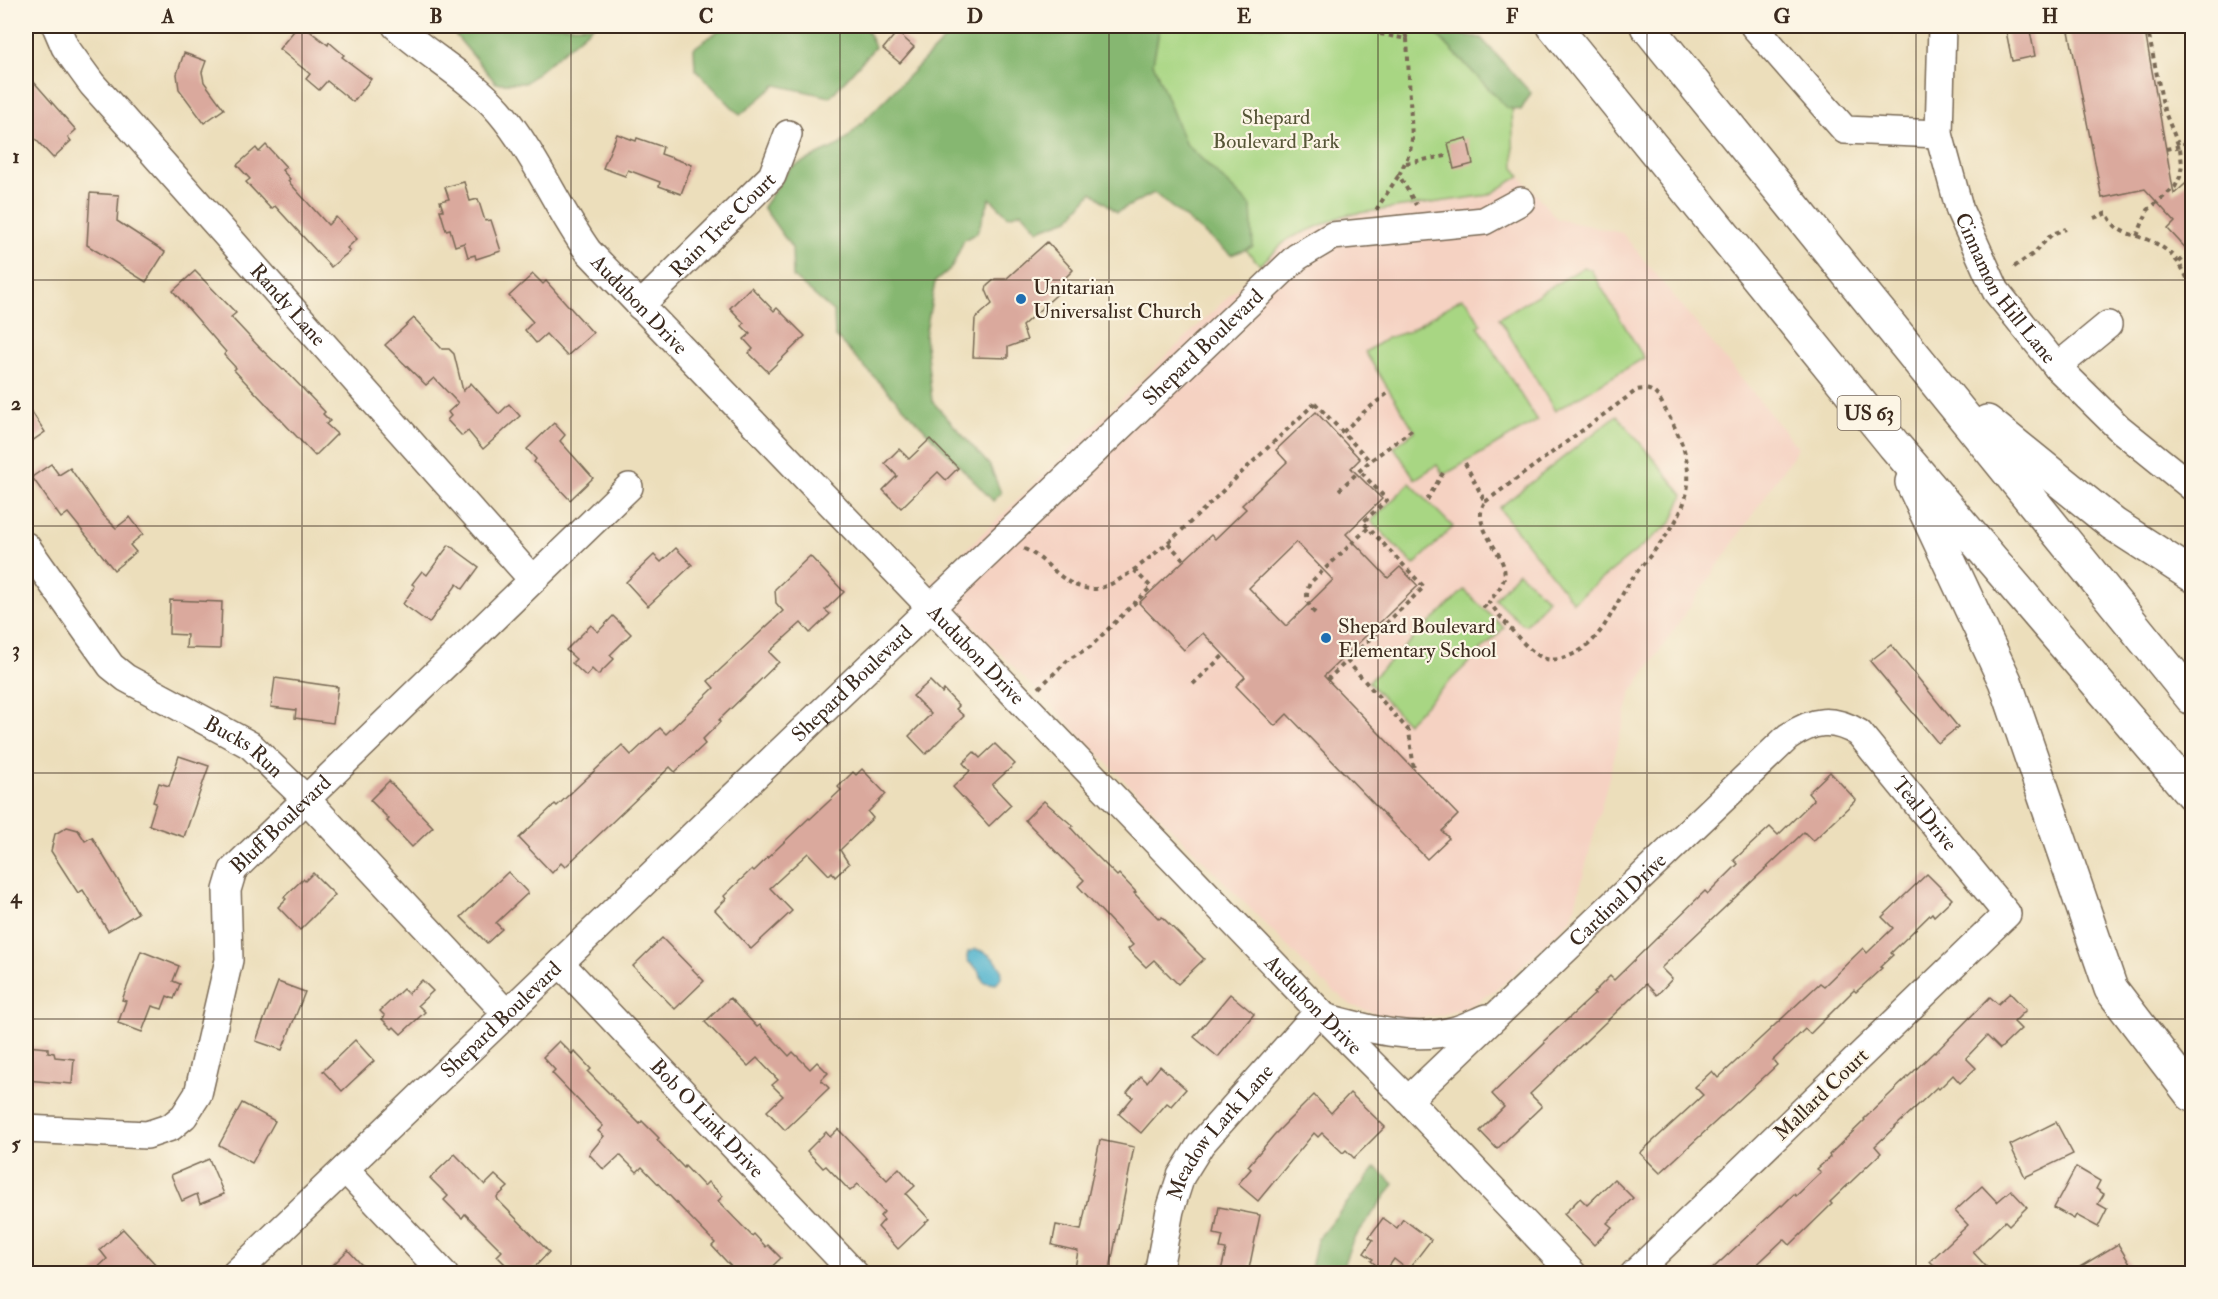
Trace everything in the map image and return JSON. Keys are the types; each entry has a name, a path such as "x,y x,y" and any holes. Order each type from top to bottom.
{"highway":[{"name":"US 63","path":"1554,26 1894,445 2193,794"},
{"path":"1647,26 2193,698"},
{"path":"1935,380 2113,524 2193,575"},
{"path":"1894,445 2005,681 2111,989 2193,1095"}],"street":[{"name":"Randy Lane","path":"56,26 65,47 92,84 532,579"},
{"name":"Audubon Drive","path":"396,26 470,83 497,110 518,136 588,251 1322,1014 1408,1100 1573,1274"},
{"path":"1754,26 1845,130 1940,134"},
{"name":"Cinnamon Hill Lane","path":"1942,26 1940,134 1960,211 1996,291 2057,367 2119,428 2193,487"},
{"name":"Rain Tree Court","path":"640,306 772,176 788,134"},
{"name":"Shepard Boulevard","path":"235,1274 1297,257 1332,236 1484,221 1521,201"},
{"path":"2057,367 2108,325"},
{"name":"Bluff Boulevard","path":"26,1129 147,1135 171,1126 184,1116 198,1094 229,960 227,890 233,870 250,851 629,487"},
{"name":"Bucks Run","path":"26,546 111,666 126,678 250,745 306,799 507,1014"},
{"name":"Cardinal Drive","path":"1408,1100 1788,737 1805,726 1822,722 1837,724"},
{"name":"Teal Drive","path":"1837,724 1859,733 1868,743 2007,914"},
{"name":"Mallard Court","path":"1634,1274 2007,914"},
{"name":"Bob O Link Drive","path":"560,963 855,1274"},
{"path":"1322,1014 1369,1029 1410,1035 1454,1030 1498,1014"},
{"name":"Meadow Lark Lane","path":"1158,1274 1170,1210 1181,1176 1201,1144 1322,1014"},
{"path":"345,1169 444,1274"}],"path":[{"path":"1360,234 1399,175 1412,140 1407,39 1402,26"},
{"path":"2147,26 2164,110 2181,146"},
{"path":"1380,34 1407,39"},
{"path":"2137,236 2148,210 2175,187 2180,177 2181,146 2187,118 2193,104"},
{"path":"2166,148 2193,144"},
{"path":"1405,163 1451,155"},
{"path":"1399,175 1429,226"},
{"path":"2094,218 2108,213 2116,229 2154,242 2179,262 2192,285 2193,292"},
{"path":"2014,267 2034,254 2052,234 2066,229"},
{"path":"2179,262 2189,253"},
{"path":"1484,608 1501,586 1505,577 1505,569 1488,540 1481,507 1637,390 1646,388 1652,391 1678,432 1685,452 1688,485 1684,502 1670,533 1630,581 1602,628 1587,646 1564,658 1545,659 1533,651 1510,628 1489,602"},
{"path":"1343,432 1389,392"},
{"path":"1024,542 1016,549 1027,549 1053,572 1085,588 1096,589 1113,584 1168,543 1316,402 1370,460"},
{"path":"1339,490 1370,460 1413,429"},
{"path":"1465,463 1485,502"},
{"path":"1327,680 1424,586 1363,522 1387,500 1359,470"},
{"path":"1427,500 1443,473"},
{"path":"1315,613 1307,598 1310,582 1368,527"},
{"path":"1168,543 1184,560"},
{"path":"1037,691 1069,659 1090,647 1151,587 1133,569"},
{"path":"1193,684 1224,655"},
{"path":"1347,662 1409,731 1414,770"}],"shaded area":[{"name":"Shepard Boulevard Elementary School","path":"1520,176 1557,219 1622,233 1798,448 1631,693 1572,918 1502,985 1471,1006 1439,1016 1409,1019 1379,1015 1351,1005 1322,982 931,583 1288,239 1345,215 1489,195"}],"green space":[{"path":"448,26 593,26 525,83 496,83"},
{"path":"725,26 865,26 875,47 830,97 776,85 740,115 695,69 694,48"},
{"path":"945,26 1160,26 1153,63 1185,143 1251,206 1253,247 1231,255 1154,193 1117,212 1092,192 1069,219 1038,230 1022,212 1008,216 990,198 977,233 964,240 952,267 935,282 925,336 932,401 990,466 1001,493 993,501 835,336 834,312 793,277 792,248 763,207 790,168 841,144 949,35"},
{"name":"Shepard Boulevard Park","path":"1038,26 1436,26 1512,106 1514,167 1520,176 1489,195 1345,215 1288,239 1260,265"},
{"path":"1429,26 1461,26 1464,35 1481,38 1531,93 1521,110 1507,108"},
{"path":"1584,267 1591,270 1644,358 1555,411 1499,318"},
{"path":"1462,298 1468,302 1481,324 1478,326 1537,421 1444,475 1437,465 1415,479 1394,447 1415,431 1365,352 1387,338 1407,332"},
{"path":"1617,415 1683,495 1672,522 1573,602 1499,508"},
{"path":"1410,483 1453,527 1414,565 1371,521"},
{"path":"1518,572 1548,599 1526,625 1522,624 1495,599"},
{"path":"1464,590 1504,628 1407,723 1368,682"},
{"path":"1376,1167 1394,1184 1353,1240 1340,1273 1310,1273 1317,1240"}],"water":[{"path":"976,949 993,958 1000,968 1002,973 996,984 984,982 968,960 968,952"}],"building":[{"path":"298,26 303,26 328,45 329,42 344,55 342,57 371,79 353,102 327,81 319,90 306,79 310,74 279,49"},
{"path":"2005,26 2029,26 2035,56 2012,61"},
{"path":"2068,26 2144,26 2174,194 2193,177 2193,256 2168,229 2175,222 2145,189 2102,198"},
{"path":"897,32 914,47 900,63 883,49"},
{"path":"184,53 206,61 202,72 204,82 224,109 204,123 179,89 177,74"},
{"path":"26,73 76,130 68,137 71,141 53,158 26,129"},
{"path":"617,134 663,147 661,154 692,165 681,194 659,186 660,182 628,170 625,176 603,168"},
{"path":"1467,138 1473,164 1454,169 1448,143"},
{"path":"266,145 286,167 282,170 290,179 288,181 328,225 336,217 357,239 347,248 350,251 331,267 275,206 271,209 246,182 250,179 237,165 256,148 259,152"},
{"path":"464,182 470,201 478,199 485,221 491,220 501,251 476,259 475,255 468,257 464,243 455,246 450,229 446,230 440,210 443,210 440,201 449,199 445,187"},
{"path":"90,193 119,195 117,221 165,252 146,282 87,245"},
{"name":"Unitarian Universalist Church","path":"1047,242 1073,270 1063,280 1065,287 1022,326 1027,340 1008,347 1008,358 973,357 975,319 992,304 986,290 987,286 995,279 1006,279"},
{"path":"195,271 236,313 231,317 325,412 323,414 330,421 326,424 337,434 315,456 234,370 236,368 224,355 226,352 173,291"},
{"path":"533,274 543,284 546,281 593,333 567,356 546,334 536,343 525,330 533,322 509,296"},
{"path":"751,287 774,311 777,308 805,336 768,372 749,353 753,349 744,339 750,334 742,326 744,323 730,308"},
{"path":"414,318 442,349 449,349 454,354 463,391 471,383 499,414 509,404 520,416 483,449 468,431 462,436 447,420 451,416 448,412 458,403 434,378 426,385 385,345"},
{"path":"26,403 45,432 26,445"},
{"name":"Shepard Boulevard Elementary School","path":"1316,412 1360,459 1351,468 1382,499 1346,534 1388,578 1400,567 1418,586 1324,676 1458,815 1442,831 1449,838 1427,859 1287,714 1275,726 1236,686 1245,677 1203,633 1184,650 1139,603 1211,535 1215,539 1246,509 1242,505 1287,462 1276,450","holes":["1296,542 1333,580 1286,626 1249,588"]},
{"path":"554,423 565,435 560,441 593,478 570,500 534,462 536,459 527,449"},
{"path":"930,439 958,468 946,480 938,472 901,508 883,490 897,476 885,463 899,449 909,459"},
{"path":"51,464 59,475 70,468 103,515 116,528 130,517 143,534 130,545 136,552 114,570 68,513 61,518 32,477"},
{"path":"449,545 479,567 463,589 457,584 429,623 403,604 415,586 412,584 422,571 427,575"},
{"path":"676,548 692,565 648,606 626,582 654,555 661,562"},
{"path":"810,556 844,592 825,610 830,614 810,633 801,623 769,652 779,662 719,720 720,722 702,740 705,744 675,772 670,767 565,867 561,863 552,873 519,838 622,745 631,755 660,728 666,734 714,688 708,681 783,611 776,603 775,589"},
{"path":"170,600 222,602 220,649 186,648 187,635 169,634"},
{"path":"613,616 631,634 610,655 614,659 598,675 592,669 586,676 572,663 576,659 566,650 591,625 598,632"},
{"path":"1891,645 1958,727 1938,743 1870,661"},
{"path":"275,678 338,687 333,723 295,718 296,710 271,707"},
{"path":"930,681 942,693 944,690 959,706 956,709 964,716 926,754 909,736 931,714 913,696"},
{"path":"995,744 1015,764 992,785 1011,805 989,826 953,787 970,771 963,763 974,752 980,758"},
{"path":"179,756 209,766 184,837 149,825 159,783 169,786"},
{"path":"862,769 886,794 868,812 873,818 840,850 849,864 835,877 832,872 829,875 808,853 770,888 792,911 751,949 715,910 726,899 724,896 752,869 754,871 841,790 838,787 853,772 856,775"},
{"path":"1830,772 1856,800 1813,841 1804,832 1661,968 1672,979 1657,995 1646,984 1530,1094 1542,1106 1497,1149 1480,1131 1504,1107 1492,1094 1545,1043 1544,1041 1595,994 1593,993 1610,976 1614,980 1705,891 1708,894 1738,864 1734,860 1770,827 1778,835 1814,800 1808,793"},
{"path":"389,781 433,827 412,847 370,800"},
{"path":"1044,801 1073,826 1071,828 1088,847 1117,876 1119,874 1159,919 1162,917 1204,959 1178,984 1154,960 1146,967 1128,949 1133,945 1078,886 1084,880 1025,820"},
{"path":"67,827 78,830 85,841 92,837 138,913 108,931 83,890 78,893 51,851 55,834"},
{"path":"508,872 528,893 496,923 502,929 487,943 461,917"},
{"path":"313,873 335,895 300,930 278,907 286,899 284,897"},
{"path":"1927,874 1952,899 1934,916 1932,913 1891,953 1893,955 1880,967 1882,968 1856,992 1854,990 1810,1034 1805,1029 1773,1060 1777,1065 1660,1173 1640,1153 1703,1095 1695,1087 1712,1071 1718,1078 1820,983 1824,986 1863,948 1867,953 1893,928 1882,917"},
{"path":"662,938 704,981 675,1009 633,966"},
{"path":"141,951 179,966 173,981 180,984 174,999 167,996 162,1009 152,1006 142,1032 118,1023 126,1001 122,1000"},
{"path":"422,980 433,991 418,1005 425,1012 401,1034 382,1019 385,1016 380,1011 403,989 408,994"},
{"path":"278,982 305,992 282,1050 256,1041"},
{"path":"2010,993 2026,1010 2014,1022 2021,1029 2000,1049 1987,1036 1966,1058 1976,1068 1960,1083 1953,1075 1939,1089 1937,1087 1875,1146 1881,1153 1830,1202 1832,1204 1790,1245 1784,1239 1747,1274 1707,1274 1781,1205 1794,1194 1796,1196 1821,1172 1817,1169 1830,1157 1829,1155 1990,997 1998,1004"},
{"path":"1230,994 1254,1014 1218,1057 1194,1037"},
{"path":"730,998 789,1056 793,1052 810,1069 817,1062 828,1073 821,1080 829,1088 785,1130 767,1111 783,1096 772,1085 778,1080 757,1058 748,1066 705,1022"},
{"path":"355,1040 374,1061 342,1091 323,1071"},
{"path":"559,1041 572,1054 574,1051 591,1069 588,1072 640,1124 642,1121 659,1138 657,1140 684,1168 685,1166 704,1186 708,1182 723,1196 718,1201 752,1236 754,1234 781,1258 764,1274 738,1274 712,1246 715,1243 642,1167 637,1172 620,1155 604,1170 589,1154 604,1136 598,1131 603,1126 552,1073 555,1070 543,1057"},
{"path":"26,1046 48,1048 48,1052 54,1053 55,1057 74,1059 72,1084 26,1080"},
{"path":"1160,1066 1186,1089 1171,1106 1167,1103 1141,1133 1119,1114 1133,1097 1127,1093 1141,1076 1147,1082"},
{"path":"1350,1093 1385,1127 1354,1158 1346,1150 1343,1153 1322,1133 1318,1137 1314,1133 1258,1201 1238,1184 1251,1169 1248,1166 1274,1135 1314,1095 1331,1113"},
{"path":"242,1103 275,1121 252,1163 219,1145"},
{"path":"2056,1122 2073,1154 2025,1177 2010,1145"},
{"path":"838,1129 887,1180 899,1168 915,1186 906,1194 929,1219 898,1249 878,1227 884,1220 880,1216 884,1212 858,1184 850,1191 826,1166 823,1168 807,1151 826,1132 830,1137"},
{"path":"1100,1140 1134,1147 1109,1274 1074,1274 1078,1251 1052,1245 1056,1225 1081,1230"},
{"path":"455,1154 485,1185 495,1175 508,1187 497,1197 498,1200 549,1252 528,1274 523,1274 517,1267 512,1271 497,1256 502,1251 465,1214 462,1218 444,1200 448,1196 430,1178"},
{"path":"209,1159 224,1194 200,1204 197,1194 182,1201 171,1175"},
{"path":"2076,1167 2100,1181 2096,1189 2104,1194 2098,1204 2107,1209 2098,1227 2076,1215 2074,1219 2054,1208"},
{"path":"1614,1179 1633,1198 1607,1223 1612,1227 1594,1245 1564,1214 1580,1198 1587,1205"},
{"path":"1982,1186 1997,1202 2011,1190 2027,1207 2009,1225 2005,1221 1973,1252 1993,1274 1942,1274 1930,1261 1968,1225 1955,1211"},
{"path":"1219,1207 1260,1215 1248,1274 1221,1271 1226,1249 1220,1248 1223,1236 1214,1234"},
{"path":"1383,1218 1397,1228 1403,1219 1431,1240 1408,1270 1394,1259 1385,1272 1364,1253 1373,1240 1369,1237"},
{"path":"123,1229 157,1266 149,1274 91,1274 107,1259 100,1250"},
{"path":"2118,1244 2136,1274 2068,1274"},
{"path":"348,1250 370,1274 324,1274"}],"place":[{"name":"Unitarian Universalist Church","path":"1021,299"},
{"name":"Shepard Boulevard Elementary School","path":"1326,638"}]}
